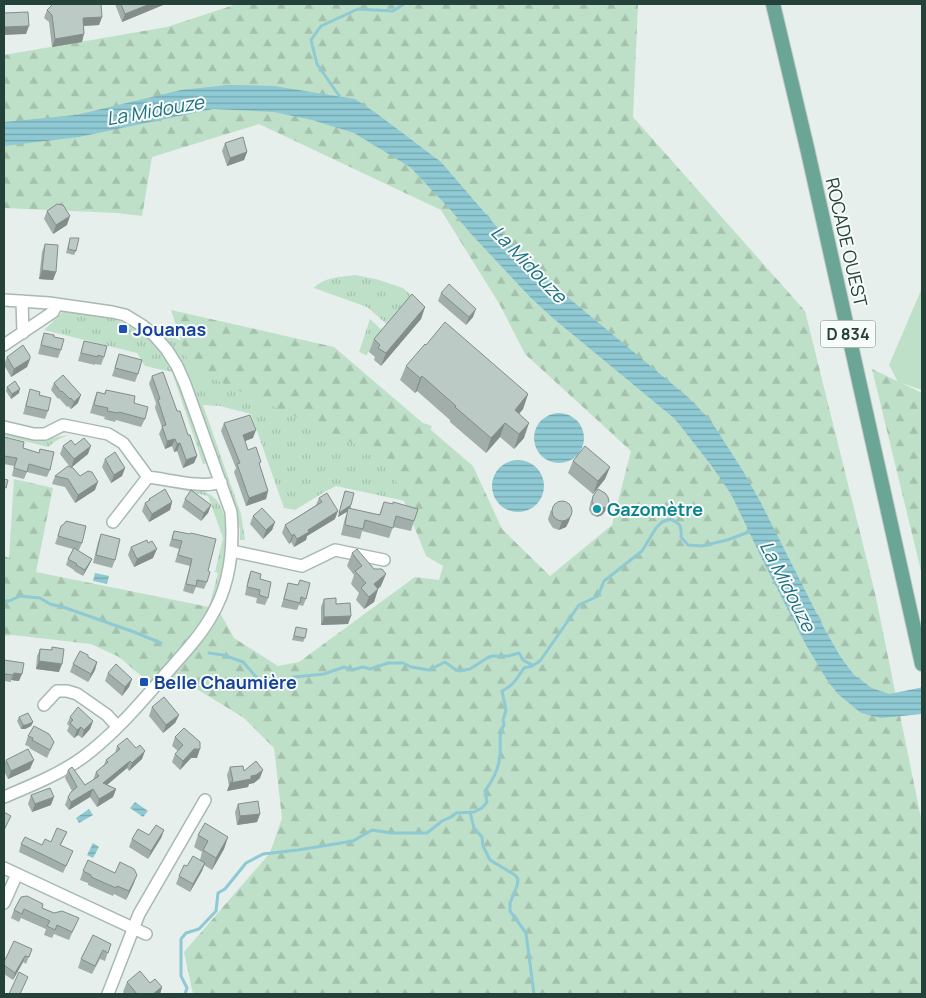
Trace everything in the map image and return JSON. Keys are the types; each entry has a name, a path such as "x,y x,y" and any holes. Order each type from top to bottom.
{"main road":[{"name":"ROCADE OUEST","path":"773,4 808,152 922,664"}],"street":[{"path":"4,300 56,304 125,315 154,335 167,350 177,366 190,394 231,512 233,530 228,574 221,595 212,615 196,639 153,689 100,744 81,759 52,776 4,797"},
{"path":"22,301 23,332"},
{"path":"4,345 53,312 56,304"},
{"path":"4,427 34,434 45,434 63,426 108,434 123,443 148,477 196,484 214,485 221,482"},
{"path":"113,522 148,477"},
{"path":"232,550 302,566 335,550 384,560"},
{"path":"44,706 57,691 68,691 78,694 107,714 117,726"},
{"path":"108,994 139,914 205,800"},
{"path":"4,868 146,934"},
{"path":"4,903 17,874"}],"green space":[{"path":"237,4 638,4 633,117 805,311 875,593 922,823 922,994 193,994 184,952 270,853 282,818 274,748 244,718 179,678 147,681 119,657 91,644 13,635 4,636 4,556 9,558 14,479 53,488 36,572 209,607 219,611 234,638 278,666 299,662 415,577 439,580 443,566 426,556 387,459 190,368 171,310 334,347 473,466 502,529 550,576 612,525 631,451 525,354 500,305 441,210 259,124 152,157 142,216 117,213 4,208 4,55 167,27"},
{"path":"355,275 376,279 403,288 417,300 390,327 367,307 314,288 328,280"},
{"path":"922,288 922,390 898,382 889,365"},
{"path":"64,310 116,320 135,328 149,339 162,354 179,383 208,463 203,464 172,372 145,366 137,353 44,330"},
{"path":"370,319 385,333 366,355 359,352"},
{"path":"156,332 432,426 410,502 336,486 295,510 284,508 251,414 220,406 203,405 241,514 245,540 240,540 237,515 183,373"},
{"path":"872,369 922,393 922,575"},
{"path":"4,433 33,440 68,435 48,447 4,436"},
{"path":"166,483 207,493 217,501 223,513 226,527 226,543 221,575 214,601 219,611 209,607 218,573 215,572 223,538 208,496 165,486"}],"water":[{"name":"La Midouze","path":"228,85 274,86 355,99 441,162 509,241 547,280 689,398 711,421 761,503 840,656 854,675 872,688 889,694 922,687 922,714 881,718 861,713 838,694 827,680 806,645 731,494 675,419 531,298 410,167 354,133 312,120 274,112 213,109 79,137 4,146 4,122 76,115 181,90"},
{"path":"554,413 564,413 577,420 584,433 584,443 577,456 564,463 554,463 545,459 538,452 534,443 534,433 538,424 545,417"},
{"path":"518,460 528,462 536,468 542,476 544,486 542,496 536,504 528,510 518,512 508,510 500,504 494,496 492,486 494,476 500,468 508,462"},
{"path":"95,573 109,576 107,584 93,581"},
{"path":"135,802 148,811 143,817 130,808"},
{"path":"89,809 93,815 79,823 76,818"},
{"path":"93,843 99,847 93,858 87,855"}],"building":[{"path":"53,4 101,4 102,17 83,18 84,34 55,39 52,15 47,10"},
{"path":"121,4 150,4 125,14"},
{"path":"28,12 29,26 4,27 4,13"},
{"path":"243,137 247,152 230,158 225,143"},
{"path":"57,204 63,205 70,216 56,225 47,211"},
{"path":"70,238 79,238 76,251 68,249"},
{"path":"45,244 58,245 56,272 42,270"},
{"path":"449,284 476,309 469,317 441,293"},
{"path":"412,294 425,307 386,353 378,348 380,345 374,339"},
{"path":"445,322 528,394 515,410 529,423 519,434 505,423 491,438 422,376 420,378 406,366"},
{"path":"44,333 64,339 61,350 41,345"},
{"path":"84,341 107,346 104,357 81,353"},
{"path":"23,345 30,359 14,369 7,357"},
{"path":"119,354 142,360 138,374 115,368"},
{"path":"163,372 177,411 180,411 197,456 186,460 180,443 177,444 175,439 167,441 162,426 166,425 152,376"},
{"path":"63,375 81,395 74,402 61,392 54,383"},
{"path":"15,381 20,389 12,394 7,387"},
{"path":"30,389 40,392 39,395 51,398 48,411 26,406"},
{"path":"106,390 135,396 134,403 148,407 145,419 107,411 108,408 94,405 97,392 105,394"},
{"path":"250,415 256,430 243,435 248,450 256,447 268,491 249,498 237,464 240,463 224,423"},
{"path":"4,437 24,442 23,448 39,453 40,449 54,452 50,470 29,464 27,472 14,468 17,458 4,456"},
{"path":"84,438 91,446 74,459 63,446 71,440 75,445"},
{"path":"585,446 610,467 598,481 573,461"},
{"path":"115,452 125,468 114,475 105,459"},
{"path":"68,466 73,468 80,476 88,471 92,472 98,482 78,495 68,479 55,476"},
{"path":"4,479 8,480 6,488 4,487"},
{"path":"165,489 172,502 152,514 145,503"},
{"path":"598,489 608,497 609,502 606,507 600,508 592,502 593,496"},
{"path":"191,490 211,505 204,513 185,499"},
{"path":"345,491 354,493 351,505 339,513"},
{"path":"327,493 338,511 297,539 294,534 292,536 285,525 322,502 319,498"},
{"path":"558,501 566,501 572,507 572,515 566,521 558,521 552,515 552,507"},
{"path":"384,502 393,504 393,502 418,509 414,521 396,516 393,528 365,520 363,529 345,525 348,508 380,515"},
{"path":"262,508 275,522 266,530 253,516"},
{"path":"66,521 86,526 82,543 58,536 61,526"},
{"path":"174,531 216,539 207,582 197,580 196,586 186,584 192,559 178,555 182,541 172,539"},
{"path":"101,534 120,539 115,560 96,555"},
{"path":"147,540 148,543 152,541 157,549 137,559 131,547"},
{"path":"74,548 92,559 85,570 68,559"},
{"path":"357,549 374,569 382,569 386,574 374,584 378,589 369,597 361,588 366,583 355,571 362,566 352,553"},
{"path":"251,571 261,574 260,579 271,582 268,598 259,595 260,590 247,587"},
{"path":"300,580 310,583 306,599 301,597 300,603 284,599 288,583 298,585"},
{"path":"336,598 336,604 350,603 351,616 324,617 324,599"},
{"path":"296,627 307,629 305,638 294,636"},
{"path":"52,647 64,649 62,664 39,661 40,649 52,650"},
{"path":"80,651 97,662 91,674 73,664"},
{"path":"4,660 24,663 22,674 4,674"},
{"path":"116,664 132,679 125,687 108,673"},
{"path":"164,697 179,715 166,725 152,707"},
{"path":"78,707 93,721 84,730 81,727 77,730 70,723 73,720 70,717"},
{"path":"28,713 33,722 23,725 19,717"},
{"path":"34,726 49,734 54,742 50,750 28,736"},
{"path":"184,728 200,742 200,749 194,749 183,761 175,754 183,745 175,737"},
{"path":"127,738 136,748 140,745 145,751 132,763 130,761 103,783 116,789 99,799 93,789 71,802 68,797 77,787 68,770 72,767 85,785 99,776 96,772 108,762 106,760 120,749 117,746"},
{"path":"28,749 34,760 11,771 6,760"},
{"path":"256,761 263,770 251,776 251,779 230,783 233,781 230,767 243,766 244,771"},
{"path":"50,788 54,797 35,804 31,795"},
{"path":"258,801 260,814 240,816 238,804"},
{"path":"4,812 11,816 4,830"},
{"path":"205,823 228,837 216,858 203,850 208,841 198,835"},
{"path":"156,825 164,830 151,851 132,839 138,829 149,835"},
{"path":"57,828 67,832 60,845 73,851 66,866 21,844 25,837 42,845 45,839 51,842"},
{"path":"193,856 205,863 193,884 179,876 184,865 187,866"},
{"path":"88,860 115,873 120,862 134,869 137,875 129,891 117,886 116,888 91,877 91,875 83,871"},
{"path":"27,896 43,904 42,908 54,913 62,911 79,918 72,932 57,925 55,930 47,926 50,921 24,909 22,914 14,910 21,897"},
{"path":"93,935 111,944 108,953 103,950 95,966 81,959"},
{"path":"14,941 32,949 29,957 25,956 15,973 4,965"},
{"path":"140,971 150,983 155,979 162,987 153,994 137,994 127,982"},
{"path":"19,972 28,977 20,994 9,994"}],"waterway":[{"path":"342,100 317,64 311,40 321,26 358,9 393,11 404,4"},
{"path":"185,994 187,988 181,976 181,939 186,933 199,929 216,911 218,893 225,889 246,863 263,854 353,841 372,830 391,833 427,833 456,813 474,812 482,808 487,802 485,791 496,773 500,758 500,735 504,725 503,720 506,710 502,691 512,684 524,668 540,661 579,605 598,596 604,581 642,551 656,528 662,522 670,519 676,522 681,528 681,537 688,545 702,546 752,531"},
{"path":"4,601 20,596 40,598 50,604 66,608 161,643"},
{"path":"209,653 223,655 243,662 258,679 281,688 294,677 324,674 344,667 352,670 363,667 370,669 388,663 403,663 411,667 429,670 445,662 459,671 470,669 492,656 508,656 519,653 523,660 532,665"},
{"path":"470,812 474,828 482,837 483,846 490,860 515,875 518,879 510,903 510,911 526,933 534,994"}],"place":[{"name":"Jouanas","path":"123,329"},
{"name":"Gazomètre","path":"597,509"},
{"name":"Belle Chaumière","path":"144,682"}]}
